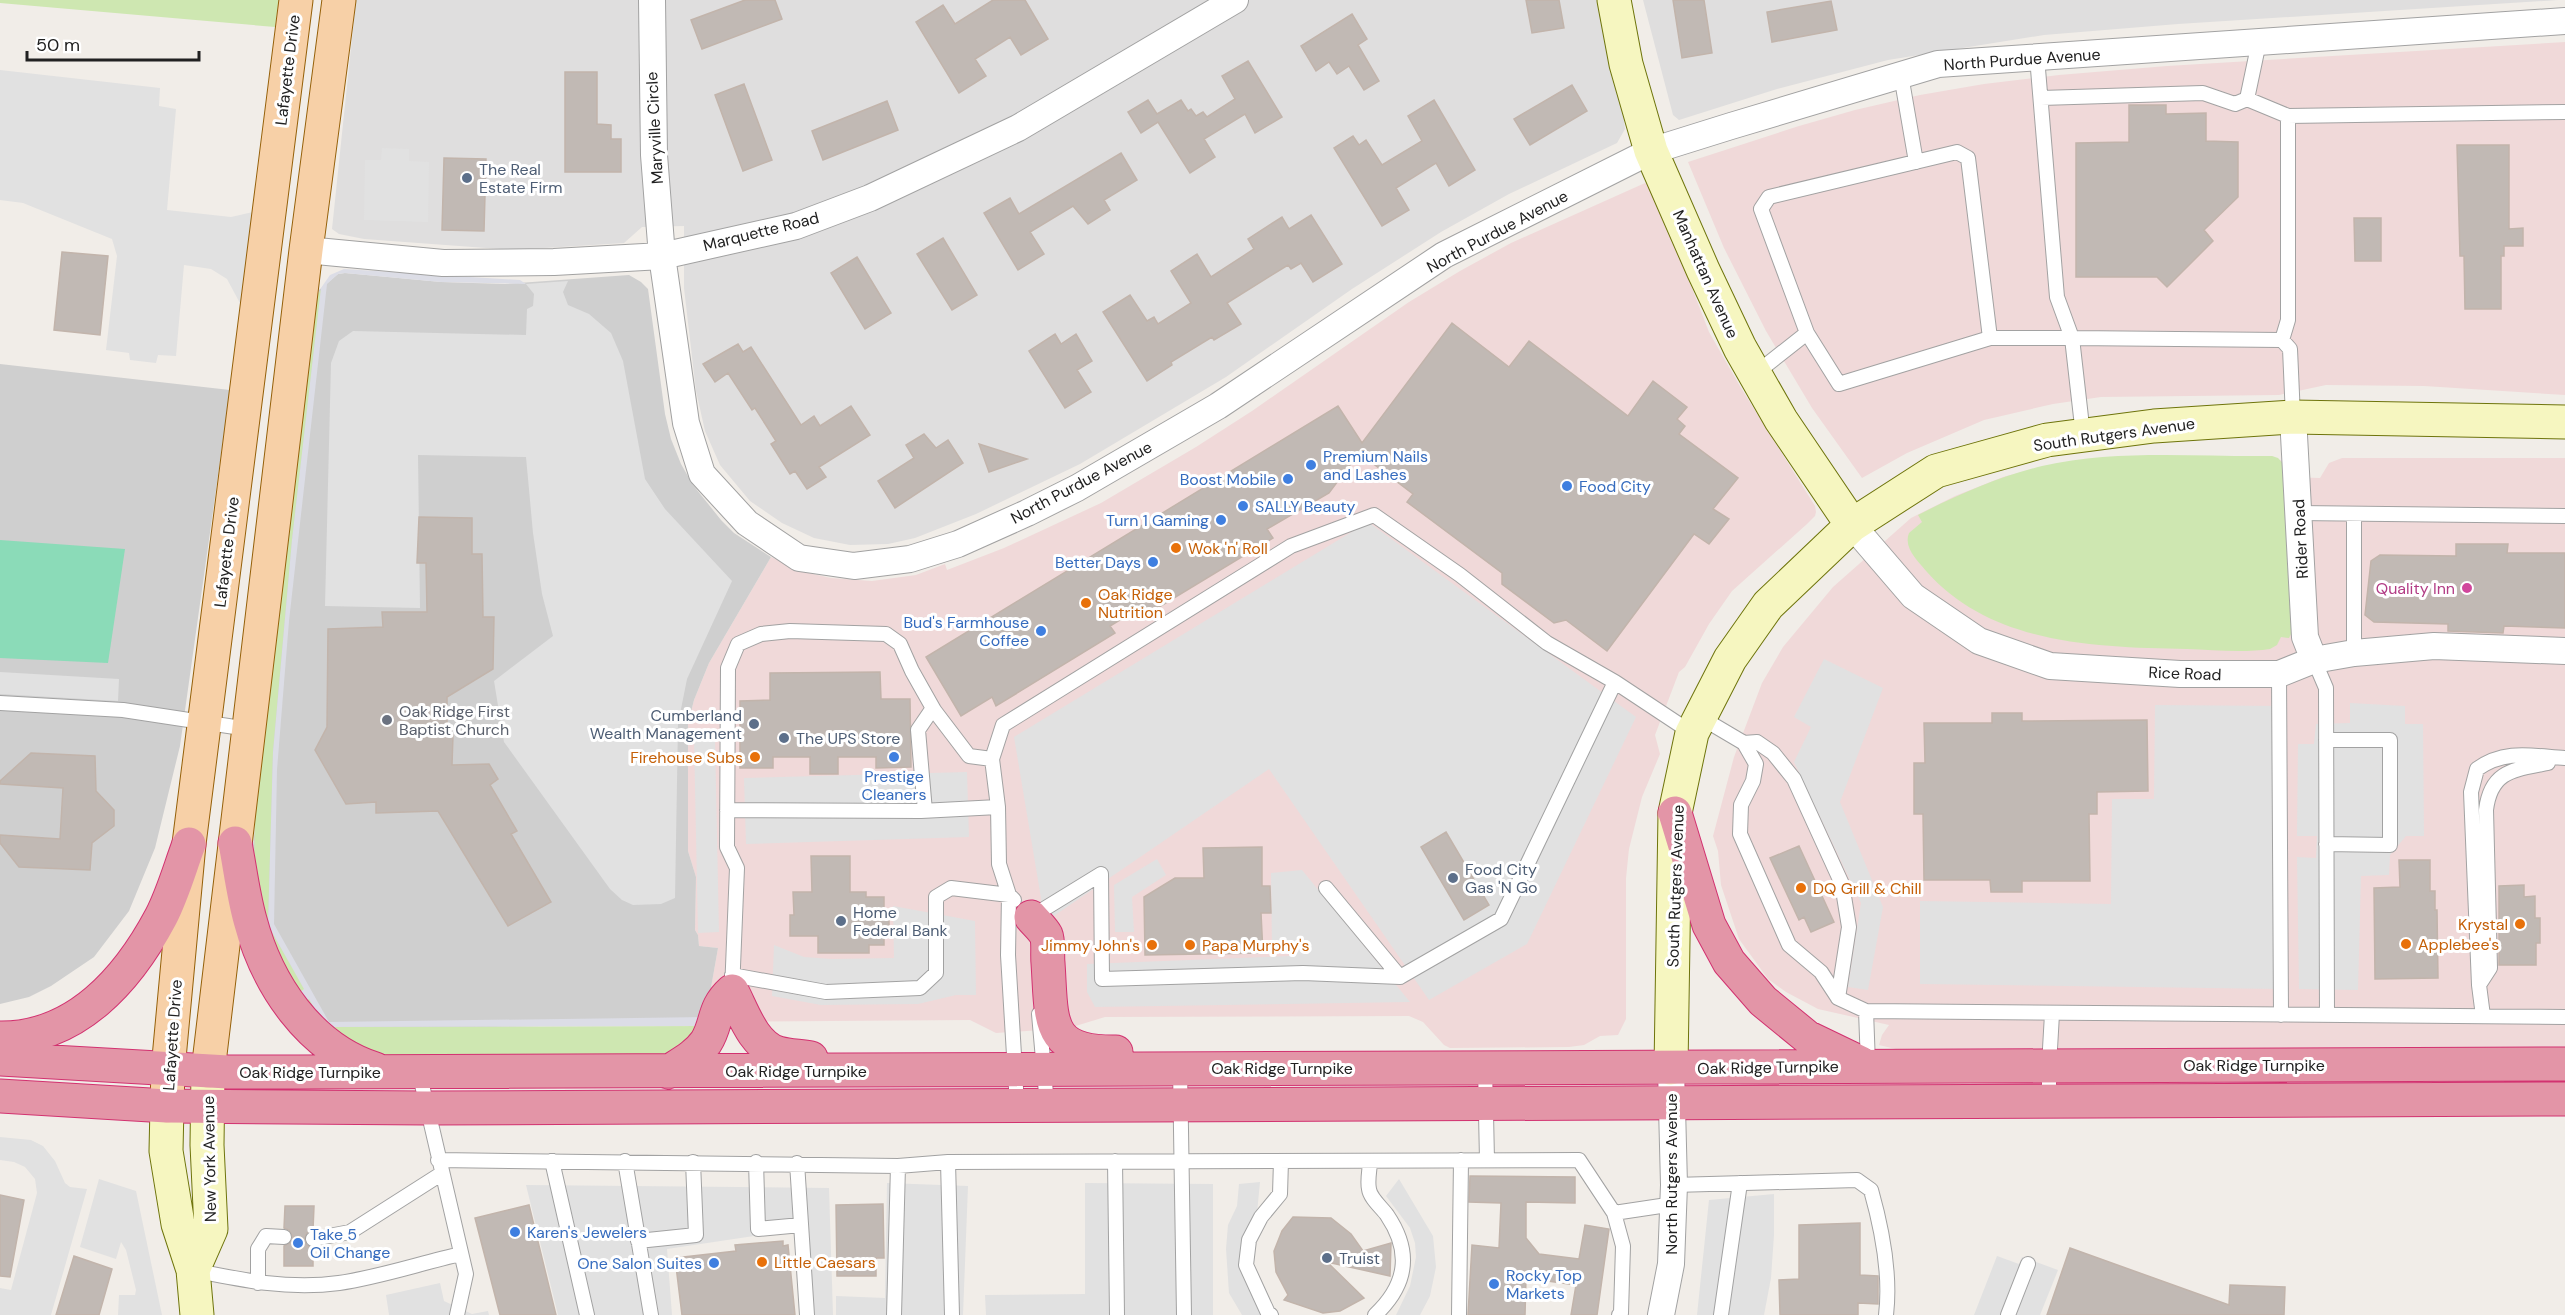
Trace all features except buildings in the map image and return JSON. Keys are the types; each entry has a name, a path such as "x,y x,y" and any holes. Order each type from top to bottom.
{"highway":[{"path":"1675,813 1708,925 1729,963 1763,1001 1807,1037 1868,1066"},
{"path":"235,843 250,921 274,980 288,1002 298,1017 331,1047 363,1065 385,1072"},
{"path":"0,1038 18,1038 54,1028 110,992 134,964 162,915 189,844"},
{"path":"1027,926 1046,935 1051,1016 1061,1039 1075,1048 1097,1052 1234,1052 1317,1068"},
{"path":"732,983 757,1037 766,1047 779,1053 824,1059 862,1071"},
{"path":"668,1072 690,1059 707,1040 720,1002 732,983"},
{"name":"Oak Ridge Turnpike","path":"0,1059 208,1071 385,1072 2565,1064"},
{"name":"Oak Ridge Turnpike","path":"0,1096 167,1106 427,1108 1672,1102 2049,1103 2565,1099"}],"main road":[{"name":"Lafayette Drive","path":"167,1106 168,1069 189,844 296,0"},
{"path":"208,1071 306,250 339,0"},
{"path":"264,249 306,250"}],"street":[{"name":"Maryville Circle","path":"652,0 654,155 662,256"},
{"name":"Marquette Road","path":"306,250 443,263 542,263 662,256 796,226 870,198 1018,129 1235,0"},
{"name":"Manhattan Avenue","path":"1614,0 1626,64 1651,151 1703,270 1740,348 1781,420 1852,525"},
{"name":"North Purdue Avenue","path":"662,256 686,423 702,474 747,524 799,558 854,566 883,564 910,559 958,544 1077,488 1218,406 1444,255 1651,151 1938,64 2565,21"},
{"name":"South Rutgers Avenue","path":"1671,1068 1675,813 1696,725 1730,659 1768,605 1852,525 1936,471 2047,440 2154,426 2293,417 2565,422"},
{"name":"Rider Road","path":"2293,417 2305,637 2314,660"},
{"name":"Rice Road","path":"1852,525 1913,596 1979,641 2050,666 2180,674 2279,674 2314,660 2354,653 2434,646 2565,651"},
{"name":"North Rutgers Avenue","path":"1661,1315 1671,1264 1674,1194 1671,1068"},
{"name":"New York Avenue","path":"197,1315 193,1269 211,1229 208,1071"},
{"path":"167,1106 166,1151 178,1224 193,1269"}],"lane":[{"path":"2241,102 2259,42"},
{"path":"2037,57 2057,297 2072,338 2083,435"},
{"path":"1901,75 1916,162"},
{"path":"2041,98 2203,93 2288,116 2565,112"},
{"path":"2282,340 2288,321 2288,116"},
{"path":"1990,338 1968,158 1957,152 1769,197 1761,209 1807,333 1839,384 1990,338 2282,340 2290,349 2293,417"},
{"path":"1755,374 1807,333"},
{"path":"2298,513 2565,516"},
{"path":"2354,514 2354,653"},
{"path":"1032,1105 1029,1071 1027,926 999,864 998,807 992,759 1003,725 1291,546 1374,515 1460,575 1547,643 1696,725 1744,743 1757,742 1773,753 1794,779 1842,885 1849,927 1838,998"},
{"path":"992,759 969,756 933,708 900,644 886,634 790,631 761,634 738,644 728,668 727,847 737,868 732,983 826,992 920,988 936,973 936,897 951,888 1027,926"},
{"path":"2314,660 2326,688 2327,1015"},
{"path":"2279,674 2282,1015"},
{"path":"1032,1105 1029,1071 1008,955 1027,926 1101,874 1102,980 1304,973 1401,977 1501,919 1615,682"},
{"path":"0,703 123,710 248,729"},
{"path":"925,811 918,730 933,708"},
{"path":"2326,740 2390,740 2390,845 2326,844"},
{"path":"1744,743 1756,764 1753,781 1741,805 1740,834 1789,945 1821,972 1838,998 1866,1011 2565,1017"},
{"path":"2483,1016 2479,985 2471,792 2477,769 2490,760 2507,755 2565,759"},
{"path":"2479,985 2490,968 2486,810 2492,785 2512,770 2565,759"},
{"path":"727,810 925,811 998,807"},
{"path":"1326,888 1401,977"},
{"path":"1866,1011 1868,1066"},
{"path":"2049,1103 2052,1014"},
{"path":"1485,1067 1487,1160"},
{"path":"1180,1068 1184,1315"},
{"path":"419,1072 466,1274 456,1315"},
{"path":"1459,1315 1461,1160"},
{"path":"313,1239 350,1233 440,1167 552,1161 756,1162 898,1166 948,1162 1579,1160 1614,1213 1623,1246 1624,1314"},
{"path":"552,1161 587,1315"},
{"path":"625,1161 651,1315"},
{"path":"1115,1161 1117,1315"},
{"path":"1271,1315 1246,1265 1249,1240 1261,1217 1280,1194 1281,1161"},
{"path":"1370,1161 1369,1190 1403,1244 1402,1276 1386,1304 1375,1315"},
{"path":"638,1241 696,1235 693,1162"},
{"path":"756,1162 758,1229 801,1225"},
{"path":"948,1162 952,1315"},
{"path":"797,1163 807,1315"},
{"path":"894,1315 898,1166"},
{"path":"1614,1213 1674,1194 1740,1183 1857,1180 1871,1190 1878,1217 1886,1265 1886,1315"},
{"path":"1721,1315 1740,1183"},
{"path":"258,1283 258,1249 266,1236 284,1237"},
{"path":"193,1269 258,1283 304,1285 340,1283 461,1254"},
{"path":"2008,1315 2028,1264"}],"shaded area":[{"path":"356,0 1599,0 1628,120 1624,121 1625,129 1617,143 1509,194 1441,232 1352,289 1226,377 1080,464 976,514 915,538 888,544 850,545 814,538 782,523 750,501 720,465 705,431 696,391 684,288 684,226 642,227 624,243 513,250 364,239 339,234 332,229"},
{"path":"1643,0 2558,0 2178,24 2044,35 1888,60 1777,89 1679,120 1673,115"},
{"path":"2565,42 2565,395 2424,386 2326,385 2279,395 2101,397 2053,404 1984,420 1907,453 1862,478 1812,408 1766,331 1724,248 1688,162 1855,110 1920,95 1984,84 2167,66"},
{"path":"0,70 160,88 159,106 176,109 167,210 231,217 253,212 242,307 227,279 211,269 184,265 176,356 158,355 156,363 130,360 129,353 106,350 117,256 112,239 23,203 0,200"},
{"path":"382,148 409,149 409,161 429,162 428,222 364,220 365,160 381,160"},
{"path":"1645,183 1649,185 1709,332 1741,388 1815,506 1816,512 1807,524 1732,591 1709,624 1685,667 1679,672 1655,735 1660,754 1642,797 1629,849 1626,878 1626,1019 1618,1035 1600,1036 1584,1045 1569,1047 1450,1048 1444,1045 1423,1022 1409,1016 1105,1017 1069,1028 996,1033 970,1020 705,1022 718,948 699,946 695,930 696,877 688,851 688,724 694,700 709,663 771,557 813,574 831,578 872,581 916,575 945,564 947,570 1004,548 1101,503 1196,447 1409,302 1460,271 1511,243"},
{"path":"344,269 520,280 526,284 441,282 345,273 338,274 327,284 289,621 277,770 274,924 329,1022 707,1017 703,1026 325,1027 309,999 300,1005 294,997 304,989 268,925 273,752 292,540 321,288 330,275"},
{"name":"Oak Ridge First Baptist Church","path":"338,274 441,282 505,284 629,275 648,289 665,414 671,439 681,464 693,485 721,520 734,533 771,557 709,663 694,700 688,724 688,851 696,877 695,930 699,946 718,948 705,1022 325,1031 269,948 253,845 319,290"},
{"path":"568,281 563,292 568,305 589,314 611,333 623,361 645,479 665,509 732,581 687,679 678,724 675,898 661,904 633,905 622,900 610,889 504,742 494,681 553,636 542,594 533,533 526,457 418,455 420,608 325,606 331,363 339,341 353,331 526,335 527,309 533,306 534,294 526,284"},
{"path":"0,364 230,390 180,746 155,848 129,911 94,957 51,986 29,997 0,1004"},
{"path":"2272,456 2282,461 2289,477 2320,478 2329,463 2342,458 2565,458 2565,1048 1904,1051 1879,1045 1889,1025 1818,1009 1786,992 1768,979 1739,939 1721,885 1718,851 1713,836 1734,757 1762,683 1783,647 1833,587 1911,518 1955,496 2003,477 2044,466 2104,458"},
{"path":"1368,522 1636,717 1527,944 1429,1000 1269,769 1045,922 1014,737"},
{"path":"1824,659 1883,688 1840,802 1883,907 1868,990 1848,987 1861,903 1794,762 1811,727 1794,717"},
{"path":"0,672 119,679 118,701 0,694"},
{"path":"2350,703 2405,706 2405,724 2423,724 2424,836 2406,836 2390,855 2389,875 2361,876 2358,990 2299,989 2297,857 2316,858 2317,836 2297,836 2298,744 2314,744 2316,724 2350,723"},
{"path":"2155,705 2282,706 2280,989 1920,984 1920,901 2111,904 2112,799 2154,799"},
{"path":"694,738 715,738 719,932 698,933"},
{"path":"967,772 969,837 746,844 744,778"},
{"path":"1157,859 1166,875 1132,897 1134,932 1115,932 1114,885"},
{"path":"1302,870 1410,1002 1095,1007 1087,992 1087,964 1291,956 1290,948 1272,948 1271,873"},
{"path":"893,906 975,921 976,995 956,995 918,1004 821,1005 772,996 774,945 804,957 894,958"},
{"path":"0,1137 31,1140 43,1146 55,1161 65,1183 70,1187 87,1189 51,1315 0,1315 0,1288 11,1290 37,1193 35,1179 25,1167 14,1162 0,1160"},
{"path":"99,1179 136,1191 162,1315 118,1315 119,1295 135,1295 136,1290 126,1250 121,1242 116,1259 80,1247"},
{"path":"1399,1179 1433,1236 1436,1267 1430,1296 1420,1315 1396,1315 1410,1286 1416,1257 1415,1243 1410,1228 1386,1196"},
{"path":"1260,1182 1257,1213 1244,1241 1267,1315 1242,1315 1229,1293 1226,1249 1228,1225 1237,1206 1239,1184"},
{"path":"887,1183 968,1186 963,1315 836,1315 836,1296 885,1298"},
{"path":"1085,1183 1213,1184 1213,1315 986,1315 985,1295 1085,1294"},
{"path":"526,1185 829,1188 833,1315 806,1315 794,1230 667,1249 672,1315 558,1315"},
{"path":"1774,1194 1771,1278 1764,1315 1697,1315 1709,1200"},
{"path":"1997,1256 2019,1264 2022,1257 2058,1270 2040,1315 1974,1315"},
{"path":"440,1283 444,1301 472,1314 488,1311 489,1315 389,1315 386,1295"}],"green space":[{"path":"0,0 279,0 275,27 0,3"},
{"path":"321,290 292,540 273,752 268,925 305,990 294,997 278,969 254,874 255,809 315,297"},
{"path":"2272,456 2278,458 2286,467 2291,535 2291,634 2289,638 2281,637 2277,645 2270,649 2228,651 2117,646 2047,637 2014,628 1982,615 1953,596 1927,572 1912,554 1908,544 1909,533 1922,522 1918,515 1979,487 2042,466 2099,457"},
{"path":"0,540 125,549 108,663 0,658"},
{"path":"309,998 325,1027 703,1026 686,1049 659,1060 407,1060 361,1049 335,1036 323,1028 300,1005"}],"place":[{"name":"The Real Estate Firm","path":"467,178"},
{"name":"Premium Nails and Lashes","path":"1311,465"},
{"name":"Boost Mobile","path":"1288,479"},
{"name":"Food City","path":"1567,486"},
{"name":"SALLY Beauty","path":"1243,506"},
{"name":"Turn 1 Gaming","path":"1221,520"},
{"name":"Wok 'n' Roll","path":"1176,548"},
{"name":"Better Days","path":"1153,562"},
{"name":"Quality Inn","path":"2467,588"},
{"name":"Oak Ridge Nutrition","path":"1086,603"},
{"name":"Bud's Farmhouse Coffee","path":"1041,631"},
{"name":"Oak Ridge First Baptist Church","path":"387,720"},
{"name":"Cumberland Wealth Management","path":"754,724"},
{"name":"The UPS Store","path":"784,738"},
{"name":"Firehouse Subs","path":"755,757"},
{"name":"Prestige Cleaners","path":"894,757"},
{"name":"Food City Gas 'N Go","path":"1453,878"},
{"name":"DQ Grill & Chill","path":"1801,888"},
{"name":"Home Federal Bank","path":"841,921"},
{"name":"Krystal","path":"2520,924"},
{"name":"Applebee's","path":"2406,944"},
{"name":"Jimmy John's","path":"1152,945"},
{"name":"Papa Murphy's","path":"1190,945"},
{"name":"Karen's Jewelers","path":"515,1232"},
{"name":"Take 5 Oil Change","path":"298,1243"},
{"name":"Truist","path":"1327,1258"},
{"name":"Little Caesars","path":"762,1262"},
{"name":"One Salon Suites","path":"714,1263"},
{"name":"Rocky Top Markets","path":"1494,1284"}]}
